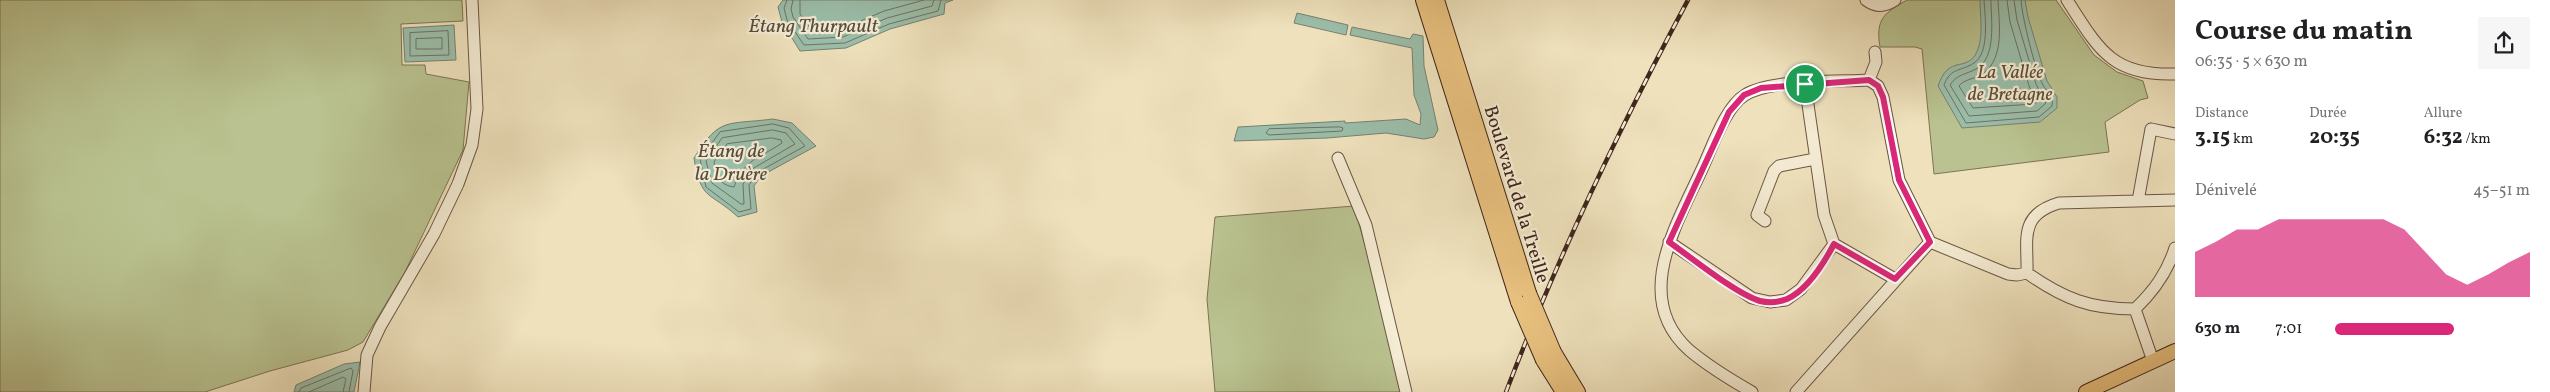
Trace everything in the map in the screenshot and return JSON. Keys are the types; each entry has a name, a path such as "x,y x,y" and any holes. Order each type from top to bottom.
{"main road":[{"name":"Boulevard de la Treille","path":"1423,0 1523,298 1563,392"},
{"name":"Boulevard de la Treille","path":"1437,0 1523,298"},
{"path":"2086,392 2175,351"},
{"name":"Boulevard de la Treille","path":"1548,356 1578,392"}],"street":[{"path":"364,392 367,355 380,327 434,234 458,184 472,145 477,109 472,0"},
{"path":"1870,3 1883,5 1895,0"},
{"path":"2067,0 2100,49 2110,58 2135,70 2148,73 2175,74"},
{"path":"1869,80 1876,62 1874,52"},
{"path":"1752,392 1689,350 1676,333 1665,308 1660,285 1662,264 1669,242 1733,106 1752,91 1772,86 1869,80 1878,86 1883,97 1899,180 1930,242 2008,274 2027,273 2054,292 2080,303 2108,308 2135,309 2153,292 2175,248"},
{"path":"1805,84 1824,216 1834,244 1895,279"},
{"path":"2138,201 2151,129 2175,134"},
{"path":"1338,158 1366,225 1406,392"},
{"path":"1765,221 1757,216 1774,171 1783,164 1815,160"},
{"path":"2027,273 2025,237 2030,223 2041,211 2059,203 2175,200"},
{"path":"1669,242 1752,298 1770,302 1786,300 1802,289 1834,244"},
{"path":"1796,392 1930,242"},
{"path":"2135,309 2153,361"}],"green space":[{"path":"0,0 462,0 463,21 401,24 402,65 425,65 426,74 469,82 463,150 405,272 363,342 348,350 270,371 205,392 0,392"},
{"name":"La Vallée de Bretagne","path":"1907,0 2056,0 2094,55 2117,72 2143,81 2148,98 2140,100 2105,122 2109,152 1934,174 1922,49 1915,47 1880,47 1879,29 1883,18 1887,13"},
{"path":"1354,206 1375,281 1401,392 1215,392 1207,299 1215,217"}],"water":[{"name":"Étang Thurpault","path":"783,0 953,0 945,3 944,14 890,29 846,48 800,51 782,22 778,7"},
{"path":"1980,0 2025,0 2028,17 2047,81 2057,97 2057,108 2040,122 1962,128 1938,86 1946,71 1973,58 1977,52 1981,30"},
{"path":"1297,13 1348,25 1346,35 1294,23"},
{"path":"454,25 456,60 405,62 403,28"},
{"path":"1352,27 1410,39 1413,34 1423,36 1424,66 1438,130 1434,137 1424,139 1386,133 1327,138 1234,141 1238,127 1406,119 1420,125 1421,114 1414,95 1412,48 1350,35"},
{"name":"Étang de la Druère","path":"773,119 792,123 816,146 761,176 754,186 757,212 738,217 704,189 700,182 694,158 711,135 726,125"},
{"path":"360,362 354,392 294,392 296,385 344,364"}],"railway":[{"path":"1506,392 1546,292 1591,193 1638,96 1688,0"}],"route":[{"path":"1869,80 1878,86 1883,97 1899,180 1908,202 1920,220 1930,242 1895,279 1834,244 1827,257 1802,289 1786,300 1761,302 1752,298 1669,242 1729,112 1738,100 1744,95 1761,88 1805,84 1869,80"}]}
